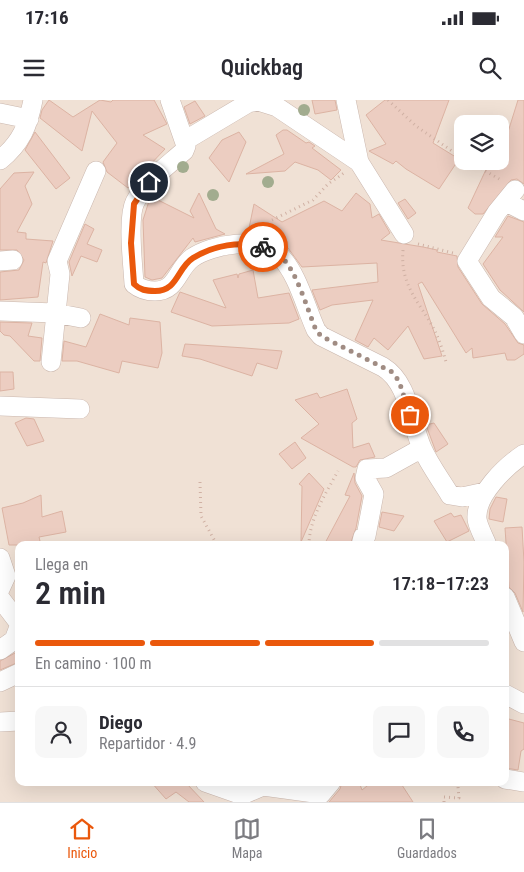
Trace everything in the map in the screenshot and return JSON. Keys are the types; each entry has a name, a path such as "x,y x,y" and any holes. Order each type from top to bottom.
{"street":[{"path":"0,160 22,137 29,119 33,100"},
{"path":"170,100 186,140 184,151 149,182 134,204 131,243 134,284 140,289 163,291 172,286 191,259 221,246 262,247 278,254 294,278 316,330 321,336 383,366 392,372 399,381 422,448 450,495 462,497 485,492"},
{"path":"186,140 248,102 258,100 277,107 359,162"},
{"path":"346,100 359,162 404,234"},
{"path":"0,113 29,119"},
{"path":"51,362 60,274 57,261 96,171"},
{"path":"524,211 510,196 497,212 467,261 491,298 514,317 524,334"},
{"path":"0,311 55,313 81,318"},
{"path":"0,406 80,409"},
{"path":"362,541 363,537 366,536 374,494 365,478 367,469 386,468 422,448"},
{"path":"486,541 477,518 485,492 508,465 524,454"},
{"path":"0,558 6,576 0,589"},
{"path":"0,598 15,618"},
{"path":"509,607 524,642"},
{"path":"0,650 15,637"},
{"path":"0,682 15,674"},
{"path":"509,696 524,704"},
{"path":"0,722 15,721"},
{"path":"216,786 242,795 263,786 329,793"}],"path":[{"path":"388,100 416,126 454,152"},
{"path":"272,220 314,200 328,184 359,162"},
{"path":"479,170 510,196"},
{"path":"404,234 410,242 462,254 467,261"},
{"path":"404,234 402,257 404,274 410,293 432,326 446,362"},
{"path":"309,541 310,530 314,519 338,471"},
{"path":"200,482 201,516 215,541"},
{"path":"444,802 444,797 459,798 458,787 461,786"}],"shaded area":[{"path":"0,100 524,100 524,802 0,802"}],"building":[{"path":"49,100 73,117 100,100 111,102 113,100 154,100 167,124 143,135 165,149 128,188 107,172 103,162 117,143 92,111 82,151 40,118 42,110"},
{"path":"312,100 335,100 337,110 315,114"},
{"path":"385,100 449,100 433,143 454,156 454,166 439,189 396,161 393,164 369,151 386,144 366,115"},
{"path":"518,100 524,100 524,184 517,179 511,180 483,214 475,214 468,208 486,170 509,170 509,129"},
{"path":"195,101 205,116 190,124 184,107"},
{"path":"283,130 287,130 306,143 309,142 315,146 312,148 341,170 331,180 318,170 295,162 285,171 246,174 284,154 276,135"},
{"path":"35,132 70,178 56,189 25,150"},
{"path":"239,132 246,142 229,182 209,158 222,140"},
{"path":"34,172 25,186 32,204 17,232 26,233 26,239 53,241 46,263 43,262 38,297 0,300 0,272 19,270 24,260 17,250 0,250 0,189 14,173"},
{"path":"199,193 216,229 225,234 195,242 193,238 162,278 152,280 145,277 143,220 149,201 152,197 194,218 190,211"},
{"path":"356,193 370,204 372,218 379,214 390,233 381,240 423,247 457,256 458,267 482,304 505,324 518,343 524,345 524,354 515,360 507,360 505,353 473,358 472,348 466,353 422,282 418,284 442,356 424,359 408,326 388,350 374,338 368,347 355,340 373,300 332,305 320,310 312,290 378,282 377,263 302,267 288,248 277,240 248,233 254,204 282,222 324,201 342,211"},
{"path":"405,199 416,213 408,219 398,203"},
{"path":"508,216 524,222 524,312 500,290 483,264 503,237 495,237"},
{"path":"85,224 94,229 87,244 102,250 97,262 81,256 72,276 69,262"},
{"path":"253,270 258,298 289,293 299,319 289,323 212,326 171,312 180,292 226,308 213,280 237,274 238,278 239,274"},
{"path":"100,314 129,325 130,318 160,322 162,353 158,368 122,361 119,373 77,361 62,361 64,341 86,347"},
{"path":"0,322 32,323 28,336 42,338 40,361 34,361 10,336 4,335 0,331"},
{"path":"185,344 282,351 277,369 257,363 252,376 200,359 182,356"},
{"path":"0,372 13,372 14,389 0,391"},
{"path":"347,389 357,419 352,423 353,448 369,443 375,457 360,460 356,467 301,438 319,424 295,400 317,393 320,398"},
{"path":"26,418 34,419 44,441 27,446 15,423"},
{"path":"434,423 448,444 436,452 426,425"},
{"path":"295,442 306,458 292,469 279,454"},
{"path":"309,473 324,489 301,541 302,486 299,484"},
{"path":"354,473 355,483 362,496 351,541 326,541 350,496 345,495"},
{"path":"41,495 42,517 62,511 66,532 39,537 40,541 15,541 15,545 9,545 2,508 23,503"},
{"path":"496,497 507,499 503,522 489,519 490,509"},
{"path":"382,512 404,516 394,531 379,527"},
{"path":"451,513 454,517 461,515 469,531 446,541 434,521"},
{"path":"522,527 524,562 523,612 515,593 509,587 509,541 506,541 505,528"},
{"path":"15,653 15,664 0,670 0,661"},
{"path":"509,719 524,723 524,749 521,751 518,770 509,769"},
{"path":"155,786 189,786 204,802 189,802 176,792 166,799"},
{"path":"341,786 360,786 362,790 367,786 403,786 413,802 329,802"}],"way so far":[{"path":"263,247 278,254 286,264 316,330 321,336 392,372 399,381 410,415"}],"route":[{"path":"149,182 134,204 131,243 134,284 140,289 163,291 172,286 191,259 207,250 221,246 242,244 263,247"}]}
